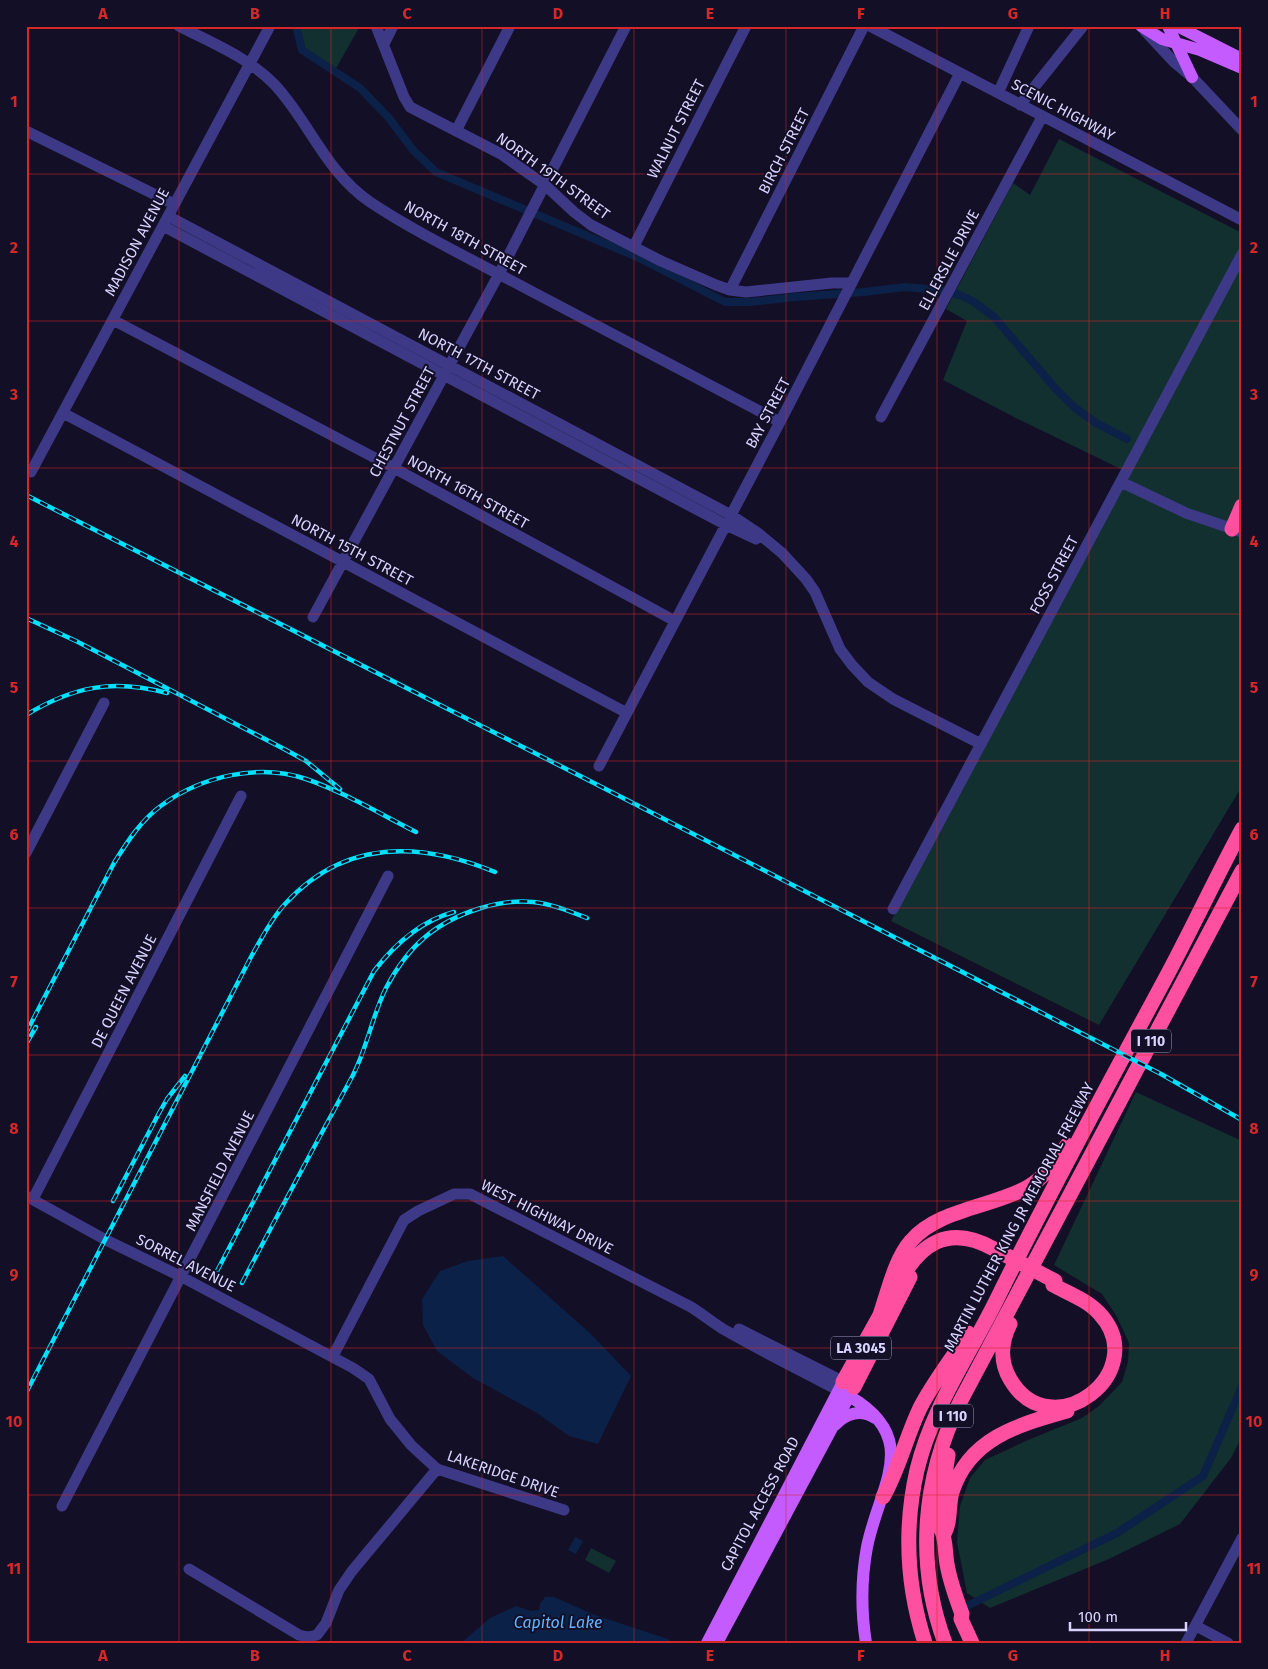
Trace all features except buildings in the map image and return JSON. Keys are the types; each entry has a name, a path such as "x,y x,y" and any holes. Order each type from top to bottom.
{"highway":[{"path":"1237,531 1242,506"},
{"name":"MARTIN LUTHER KING JR MEMORIAL FREEWAY","path":"925,1643 914,1603 909,1552 910,1513 918,1466 928,1435 941,1404 998,1298 1027,1238 1242,829"},
{"name":"I 110","path":"945,1643 935,1608 926,1543 930,1490 945,1435 960,1402 1242,871"},
{"path":"880,1315 901,1256 914,1237 944,1219 1022,1190 1035,1182 1055,1163 1094,1110"},
{"path":"1054,1283 1097,1311 1109,1330 1114,1347 1111,1368 1097,1391 1078,1402 1057,1407 1035,1402 1018,1390 1005,1368 1003,1349 1008,1328 1032,1284 1062,1210"},
{"path":"880,1315 912,1260 928,1246 941,1240 961,1238 979,1241 993,1251 1094,1302 1108,1317 1115,1330 1119,1346 1118,1363 1115,1373 1104,1391 1088,1403 1076,1408 1019,1425 999,1434 982,1448 967,1464 957,1480 951,1494 947,1529 944,1534"},
{"path":"883,1497 891,1483 915,1420 925,1400 1027,1238"},
{"path":"846,1389 913,1271 923,1258 936,1248 956,1243 976,1245 993,1251"},
{"name":"LA 3045","path":"846,1389 880,1315"},
{"path":"960,1402 942,1488 941,1529 944,1534 948,1567 955,1595 962,1614 978,1643"},
{"path":"962,1614 961,1619 972,1643"}],"main road":[{"path":"1140,26 1155,36 1206,52 1242,68"},
{"path":"1168,26 1190,74"},
{"path":"1177,26 1242,59"},
{"path":"1190,74 1196,57 1206,52"},
{"path":"846,1389 880,1420 886,1430 891,1451 890,1468 865,1562 863,1610 866,1643"},
{"name":"CAPITOL ACCESS ROAD","path":"717,1643 832,1428 846,1389"},
{"name":"CAPITOL ACCESS ROAD","path":"707,1643 846,1389"},
{"path":"832,1428 843,1418 853,1414 867,1414 880,1420"}],"street":[{"name":"NORTH 18TH STREET","path":"179,26 250,63 267,77 285,97 323,155 342,178 357,192 377,206 499,274 780,422"},
{"name":"MADISON AVENUE","path":"31,472 270,26"},
{"name":"NORTH 19TH STREET","path":"376,26 408,105 415,111 502,154 545,185 586,221 661,261 730,290 746,292 832,283 851,286"},
{"path":"384,44 393,26"},
{"path":"456,131 510,26"},
{"name":"CHESTNUT STREET","path":"314,618 528,219 626,26"},
{"name":"WALNUT STREET","path":"634,246 746,26"},
{"name":"BIRCH STREET","path":"730,290 864,26"},
{"name":"SCENIC HIGHWAY","path":"870,26 1242,220"},
{"path":"998,93 1028,26"},
{"path":"1020,105 1083,26"},
{"path":"1140,26 1174,62 1190,74 1242,130"},
{"name":"BAY STREET","path":"599,766 851,286 960,73"},
{"name":"ELLERSLIE DRIVE","path":"881,417 1042,116"},
{"path":"26,131 174,204"},
{"name":"NORTH 17TH STREET","path":"165,221 349,319 444,376 625,465"},
{"name":"FOSS STREET","path":"893,909 1242,254"},
{"name":"NORTH 17TH STREET","path":"349,319 449,365 625,465 772,545 786,556 811,586 836,642 847,660 861,676 875,688 893,699 981,744"},
{"name":"NORTH 16TH STREET","path":"113,320 394,468 675,621"},
{"name":"NORTH 15TH STREET","path":"63,413 627,713"},
{"path":"1120,482 1186,513 1237,531"},
{"path":"26,854 104,703"},
{"name":"DE QUEEN AVENUE","path":"30,1198 242,796"},
{"name":"MANSFIELD AVENUE","path":"62,1506 388,876"},
{"name":"WEST HIGHWAY DRIVE","path":"333,1356 404,1220 427,1206 454,1194 470,1194 705,1315 723,1321 846,1389"},
{"name":"SORREL AVENUE","path":"30,1198 106,1240 182,1277 333,1356"},
{"name":"LAKERIDGE DRIVE","path":"333,1356 369,1380 390,1419 411,1445 437,1469 564,1510"},
{"path":"189,1569 299,1635 308,1637 317,1635 326,1623 339,1590 352,1571 437,1469"},
{"path":"1186,1643 1242,1538"},
{"path":"1196,1626 1228,1643"}],"green space":[{"path":"296,26 360,26 334,72 302,50"},
{"path":"1059,139 1242,233 1242,786 1099,1025 891,921 1129,473 943,380 967,321 946,309 1013,183 1030,195"},
{"path":"1136,1092 1242,1141 1242,1436 1231,1458 1180,1524 1109,1559 990,1608 967,1593 957,1542 960,1506 970,1478 985,1460 1082,1418 1099,1406 1122,1382 1128,1362 1129,1343 1117,1317 1102,1294 1054,1265"},
{"path":"591,1548 616,1561 609,1573 585,1560"}],"water":[{"path":"503,1256 591,1334 631,1376 598,1444 569,1436 537,1413 473,1378 437,1351 423,1325 422,1299 440,1271 468,1261"},
{"path":"575,1537 583,1541 576,1554 568,1550"},
{"name":"Capitol Lake","path":"545,1597 554,1597 595,1615 668,1639 674,1643 461,1643 490,1618 516,1606 531,1611 539,1610 540,1604"}],"waterway":[{"path":"296,26 302,50 360,88 389,118 413,150 436,172 637,257 725,302 750,302 905,287 939,290 960,295 974,302 994,317 1055,388 1075,408 1096,423 1127,439"},
{"path":"969,1605 1117,1533 1203,1476 1242,1386"}],"railway":[{"path":"26,495 588,780 1161,1074 1242,1120"},
{"path":"26,618 76,641 286,750 306,761 340,789"},
{"path":"26,715 61,697 94,688 129,686 167,693"},
{"path":"26,1033 119,855 147,817 162,805 195,786 231,775 269,772 288,774 334,790 416,832"},
{"path":"26,1393 252,955 271,922 285,904 308,883 332,867 357,857 384,852 411,851 438,855 467,862 495,872"},
{"path":"242,1283 352,1077 386,988 414,948 424,938 450,920 500,903 519,901 540,903 587,918"},
{"path":"217,1271 374,971 409,935 430,921 454,912"},
{"path":"26,1044 36,1027"},
{"path":"113,1201 167,1099 185,1076"}]}
